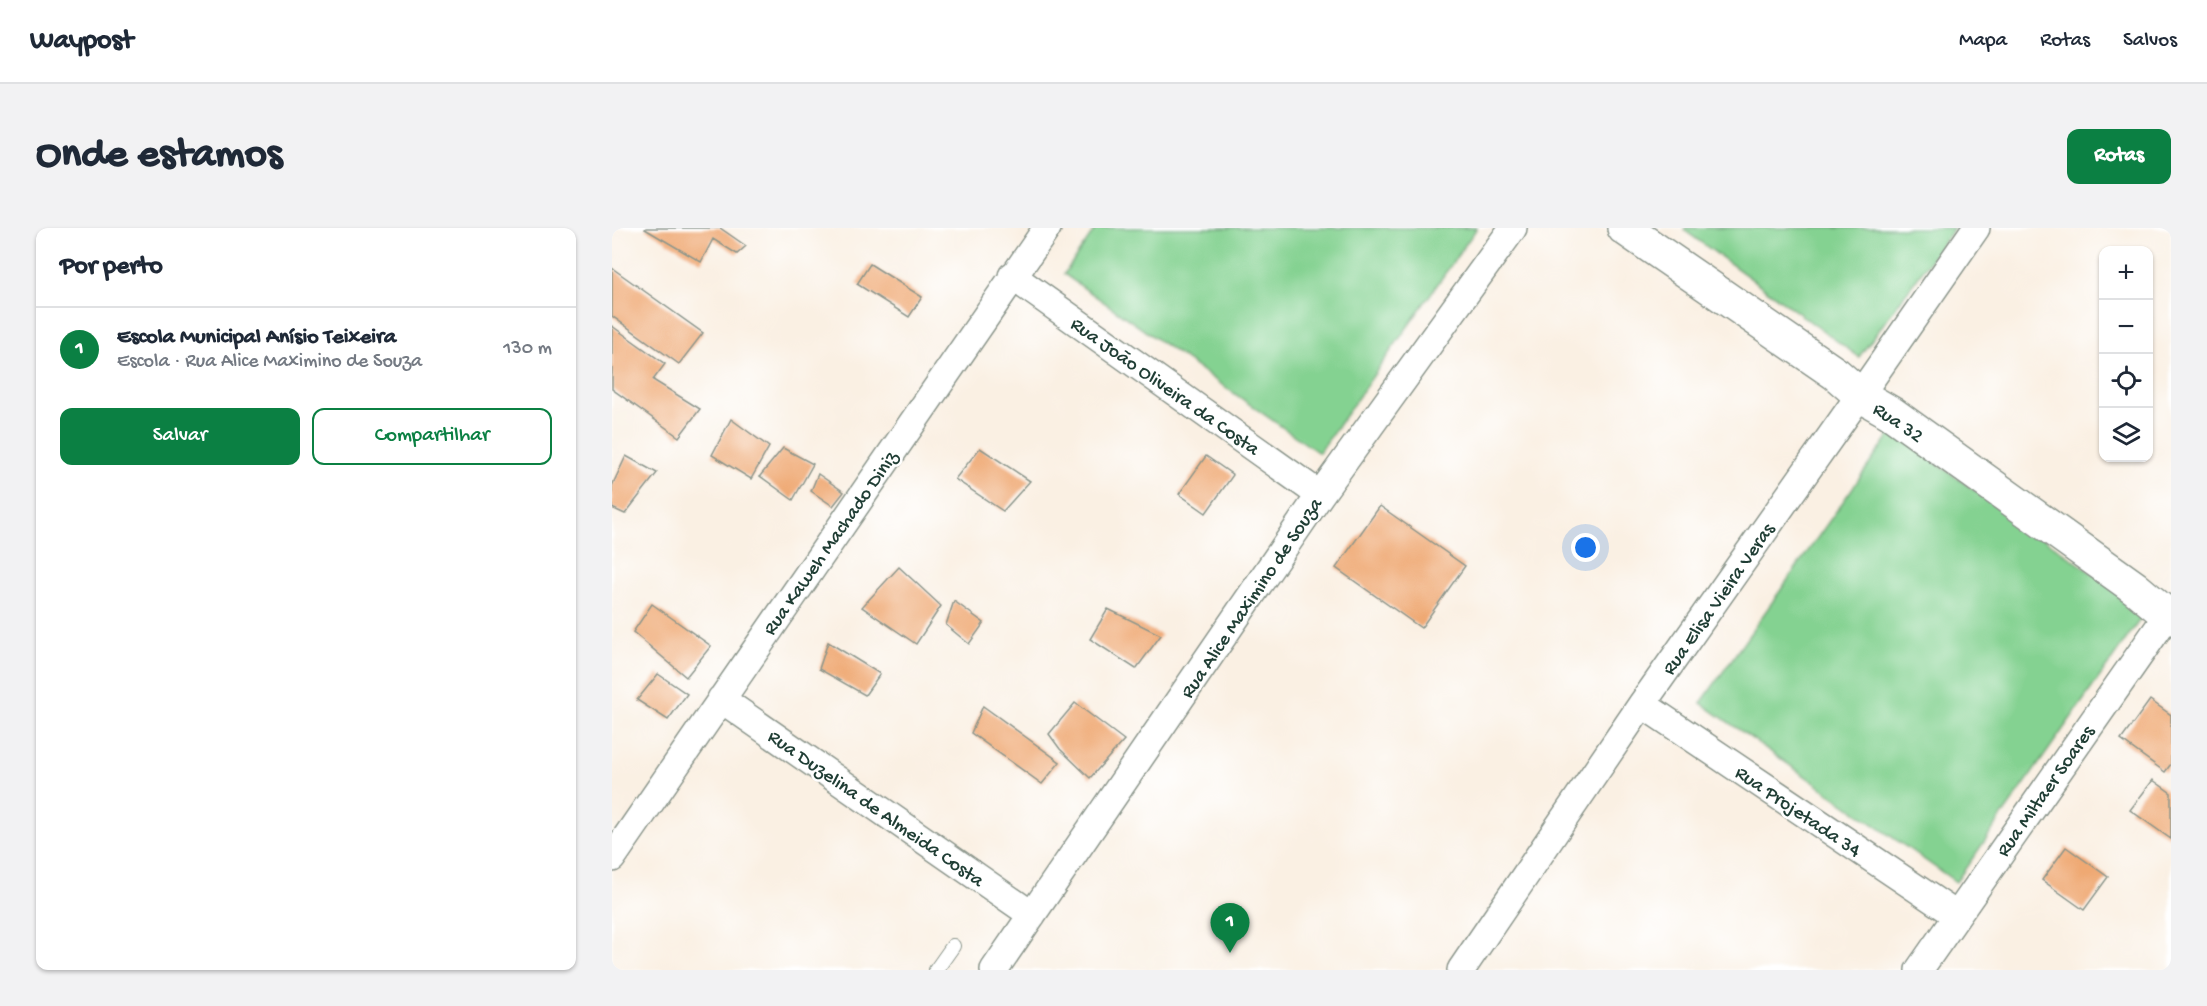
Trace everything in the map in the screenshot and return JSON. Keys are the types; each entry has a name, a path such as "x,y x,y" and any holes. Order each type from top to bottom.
{"main road":[{"name":"Rua 32","path":"1624,228 1836,374 1860,395 1891,413 2170,614"}],"street":[{"name":"Rua Kaweh Machado Diniz","path":"612,858 1047,228"},
{"name":"Rua Alice Maximino de Souza","path":"994,970 1320,495 1513,228"},
{"name":"Rua Elisa Vieira Veras","path":"1461,970 1642,704 1976,228"},
{"name":"Rua João Oliveira da Costa","path":"1012,276 1320,495"},
{"name":"Rua Miltaer Soares","path":"1918,970 2170,614"},
{"name":"Rua Duzelina de Almeida Costa","path":"721,699 1032,915"},
{"name":"Rua Projetada 34","path":"1642,704 1956,915"}],"lane":[{"path":"936,970 953,946"}],"green space":[{"path":"1096,228 1477,228 1319,453 1064,274"},
{"path":"1685,228 1954,228 1859,357 1684,230"},
{"path":"1892,432 2146,611 1956,882 1701,703"}],"building":[{"path":"646,228 720,228 746,246 737,254 713,239 701,262"},
{"path":"870,264 922,297 909,317 857,284"},
{"path":"612,268 703,333 679,364 612,316"},
{"path":"612,326 665,364 653,380 700,409 679,437 612,389"},
{"path":"731,419 769,447 751,479 712,455"},
{"path":"783,448 813,464 793,500 760,476"},
{"path":"980,448 1030,481 1003,511 955,479"},
{"path":"626,456 657,473 625,514 612,508 612,486"},
{"path":"1206,456 1233,475 1206,513 1179,494"},
{"path":"818,474 844,492 833,506 811,491"},
{"path":"1380,506 1465,566 1421,628 1336,568"},
{"path":"899,567 941,606 916,644 862,607"},
{"path":"954,601 984,623 969,644 946,625"},
{"path":"652,604 711,646 686,677 633,632"},
{"path":"1108,609 1161,635 1136,669 1090,639"},
{"path":"828,642 880,674 865,695 819,669"},
{"path":"658,674 687,694 668,720 637,700"},
{"path":"2150,700 2171,715 2171,764 2165,772 2121,740"},
{"path":"1075,703 1124,740 1090,778 1060,749 1049,734"},
{"path":"983,706 1060,762 1042,784 971,733"},
{"path":"2153,780 2171,793 2171,839 2130,810"},
{"path":"2066,847 2108,877 2084,910 2042,880"}],"place":[{"name":"Escola Municipal Anísio Teixeira","path":"1230,953"}]}
